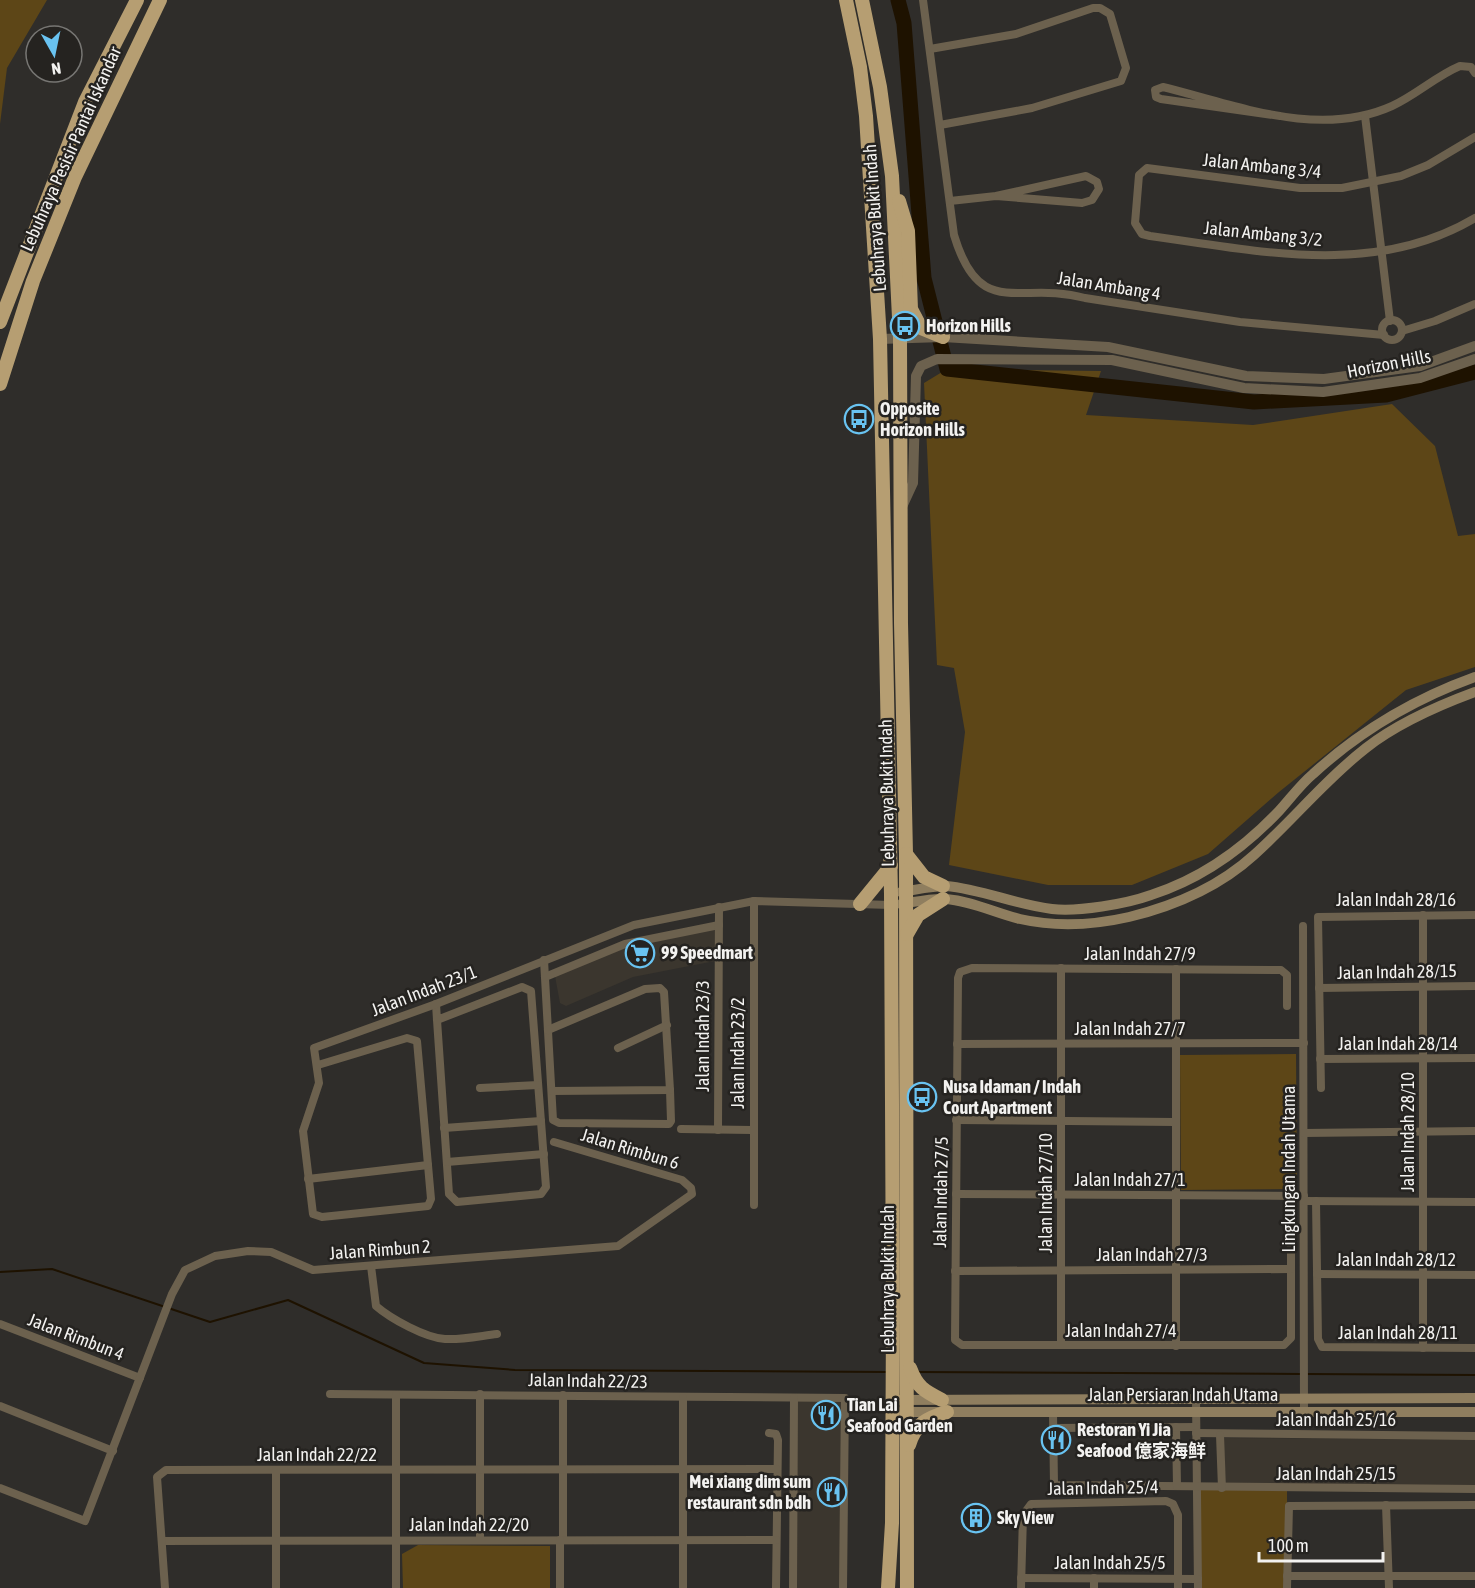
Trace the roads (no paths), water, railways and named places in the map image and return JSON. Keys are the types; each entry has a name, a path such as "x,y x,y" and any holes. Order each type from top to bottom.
{"highway":[{"name":"Lebuhraya Pesisir Pantai Iskandar","path":"0,322 85,102 137,0"},
{"name":"Lebuhraya Pesisir Pantai Iskandar","path":"0,384 33,281 75,177 160,0"},
{"name":"Lebuhraya Bukit Indah","path":"846,0 860,67 866,116 880,339 891,866 893,1356 892,1523 888,1588"},
{"name":"Lebuhraya Bukit Indah","path":"862,0 880,87 892,176 900,338 906,854 907,1361 912,1384"},
{"path":"892,176 908,231 911,309 921,328 943,337"},
{"path":"905,941 918,915 943,893 924,877 906,854"},
{"path":"860,904 891,866"},
{"path":"906,1456 918,1426 945,1406 912,1384 907,1405 906,1456 907,1588"}],"main road":[{"path":"891,899 967,889 1054,910 1104,905 1150,896 1209,869 1245,844 1311,775 1358,736 1397,710 1440,689 1475,677"},
{"path":"943,893 1019,919 1051,924 1107,921 1179,901 1217,882 1253,856 1320,787 1368,747 1426,712 1475,692"},
{"name":"Jalan Persiaran Indah Utama","path":"945,1406 1196,1399 1475,1398"},
{"name":"Jalan Persiaran Indah Utama","path":"892,1406 945,1406 1053,1412 1475,1412"}],"street":[{"name":"Jalan Ambang 4","path":"923,0 954,235 961,259 972,277 994,291 1064,292 1085,298 1240,322 1384,335"},
{"path":"930,49 1016,34 1093,8 1105,10 1110,14 1126,68 1121,81 1032,108 940,125"},
{"path":"1280,116 1163,87 1155,90 1156,97 1161,99 1280,116 1323,120 1365,116 1392,106 1454,68 1465,65 1471,67 1475,73"},
{"path":"1365,116 1390,321"},
{"name":"Jalan Ambang 3/4","path":"1142,234 1135,223 1139,175 1147,168 1300,188 1342,188 1374,182 1428,165 1475,137"},
{"path":"950,201 996,196 1086,176 1097,182 1099,189 1092,200 1082,203 996,196"},
{"name":"Jalan Ambang 3/2","path":"1142,234 1295,255 1339,257 1381,252 1421,243 1475,218"},
{"path":"1402,331 1399,322 1390,321 1383,326 1384,335 1394,340 1402,331 1475,304"},
{"name":"Horizon Hills","path":"880,339 943,337 1108,347 1246,376 1324,379 1420,366 1475,346"},
{"name":"Horizon Hills","path":"901,510 913,483 916,376 921,366 929,361 960,357 1112,360 1244,388 1323,392 1420,378 1475,359"},
{"name":"Jalan Indah 23/1","path":"318,1065 314,1048 436,1004 634,925 754,902 860,904 891,899"},
{"name":"Jalan Indah 23/2","path":"754,902 752,1130 754,1204"},
{"name":"Jalan Indah 23/3","path":"718,1130 719,907"},
{"name":"Jalan Indah 28/10","path":"1423,915 1423,1348"},
{"name":"Jalan Indah 28/16","path":"1318,988 1318,917 1475,915"},
{"path":"545,977 625,944 719,925"},
{"name":"Lingkungan Indah Utama","path":"1303,926 1304,1411"},
{"path":"544,960 548,1030 554,1120 559,1123 669,1124 671,1121 670,1090 664,992 654,988 548,1030"},
{"name":"Jalan Indah 27/9","path":"960,972 972,968 1284,970 1287,1006"},
{"name":"Jalan Indah 27/10","path":"1061,968 1061,1345"},
{"path":"1176,969 1176,1346"},
{"name":"Jalan Indah 27/5","path":"955,1340 957,1044 960,972"},
{"name":"Jalan Indah 28/15","path":"1318,988 1475,986"},
{"path":"436,1004 437,1020 444,1128 449,1194 454,1201 541,1194 546,1186 529,988 522,987 437,1020"},
{"path":"1318,988 1321,1088"},
{"path":"618,1048 667,1025"},
{"path":"407,1038 416,1039 428,1165 431,1199 426,1206 317,1217 311,1209 303,1131 319,1083 318,1065 407,1038"},
{"name":"Jalan Indah 27/7","path":"957,1044 1304,1043"},
{"name":"Jalan Indah 28/14","path":"1320,1059 1475,1058"},
{"path":"480,1088 538,1085"},
{"path":"552,1091 670,1090"},
{"path":"956,1120 1175,1122"},
{"path":"444,1128 541,1121"},
{"path":"681,1129 752,1130"},
{"path":"1304,1133 1475,1131"},
{"name":"Jalan Rimbun 6","path":"554,1142 682,1180 688,1184 692,1194 665,1215"},
{"path":"447,1162 544,1154"},
{"path":"308,1179 428,1165"},
{"name":"Jalan Indah 27/1","path":"956,1194 1175,1195 1304,1198 1316,1202 1475,1202"},
{"path":"1316,1202 1317,1274"},
{"path":"1291,1210 1291,1269"},
{"name":"Jalan Rimbun 2","path":"0,1488 85,1521 172,1294 185,1270 215,1256 248,1251 272,1252 313,1270 618,1246 665,1215"},
{"path":"372,1266 376,1306 387,1316 434,1337 445,1339 497,1334"},
{"name":"Jalan Indah 27/3","path":"955,1271 1291,1269"},
{"name":"Jalan Indah 27/4","path":"955,1340 962,1345 1176,1346 1288,1343 1291,1338 1291,1269"},
{"name":"Jalan Indah 28/12","path":"1317,1274 1475,1275"},
{"name":"Jalan Indah 28/11","path":"1317,1274 1318,1339 1322,1347 1475,1348"},
{"name":"Jalan Rimbun 4","path":"0,1324 140,1378"},
{"name":"Jalan Indah 22/23","path":"330,1394 844,1398 843,1588"},
{"path":"480,1394 480,1540"},
{"path":"396,1395 396,1588"},
{"path":"560,1588 563,1395"},
{"path":"683,1398 683,1588"},
{"path":"793,1588 794,1398"},
{"path":"1196,1399 1198,1588"},
{"path":"0,1406 112,1451"},
{"path":"1053,1412 1053,1428"},
{"path":"1176,1427 1177,1486"},
{"name":"Jalan Indah 25/16","path":"1053,1428 1176,1427 1220,1435 1475,1436"},
{"name":"Jalan Indah 25/15","path":"1053,1428 1054,1485 1475,1489"},
{"path":"769,1433 776,1434 778,1440 776,1588"},
{"path":"1220,1435 1222,1488"},
{"name":"Jalan Indah 22/22","path":"162,1541 157,1477 166,1470 777,1469"},
{"path":"276,1470 276,1588"},
{"name":"Jalan Indah 25/4","path":"1021,1578 1023,1515 1031,1504 1166,1501 1177,1510 1179,1579"},
{"path":"1386,1505 1389,1588"},
{"path":"1287,1588 1289,1506 1475,1505"},
{"name":"Jalan Indah 22/20","path":"162,1541 776,1540"},
{"path":"162,1541 165,1588"},
{"path":"1287,1576 1475,1576"},
{"path":"1021,1578 1021,1588"},
{"name":"Jalan Indah 25/5","path":"1021,1578 1198,1579"},
{"path":"1094,1578 1094,1588"},
{"path":"1178,1588 1179,1579"}],"waterway":[{"path":"898,0 904,23 924,278 947,369 1254,402 1386,395 1475,372"},
{"path":"0,1272 52,1269 210,1322 288,1300 424,1363 515,1370 887,1372"},
{"path":"917,1372 1301,1374"},
{"path":"1307,1374 1475,1375"}],"place":[{"name":"Horizon Hills","path":"905,326"},
{"name":"Opposite Horizon Hills","path":"859,419"},
{"name":"99 Speedmart","path":"640,953"},
{"name":"Nusa Idaman / Indah Court Apartment","path":"922,1097"},
{"name":"Tian Lai Seafood Garden","path":"826,1415"},
{"name":"Restoran Yi Jia Seafood 億家海鲜","path":"1056,1440"},
{"name":"Mei xiang dim sum restaurant sdn bdh","path":"832,1492"},
{"name":"Sky View","path":"976,1518"}]}
